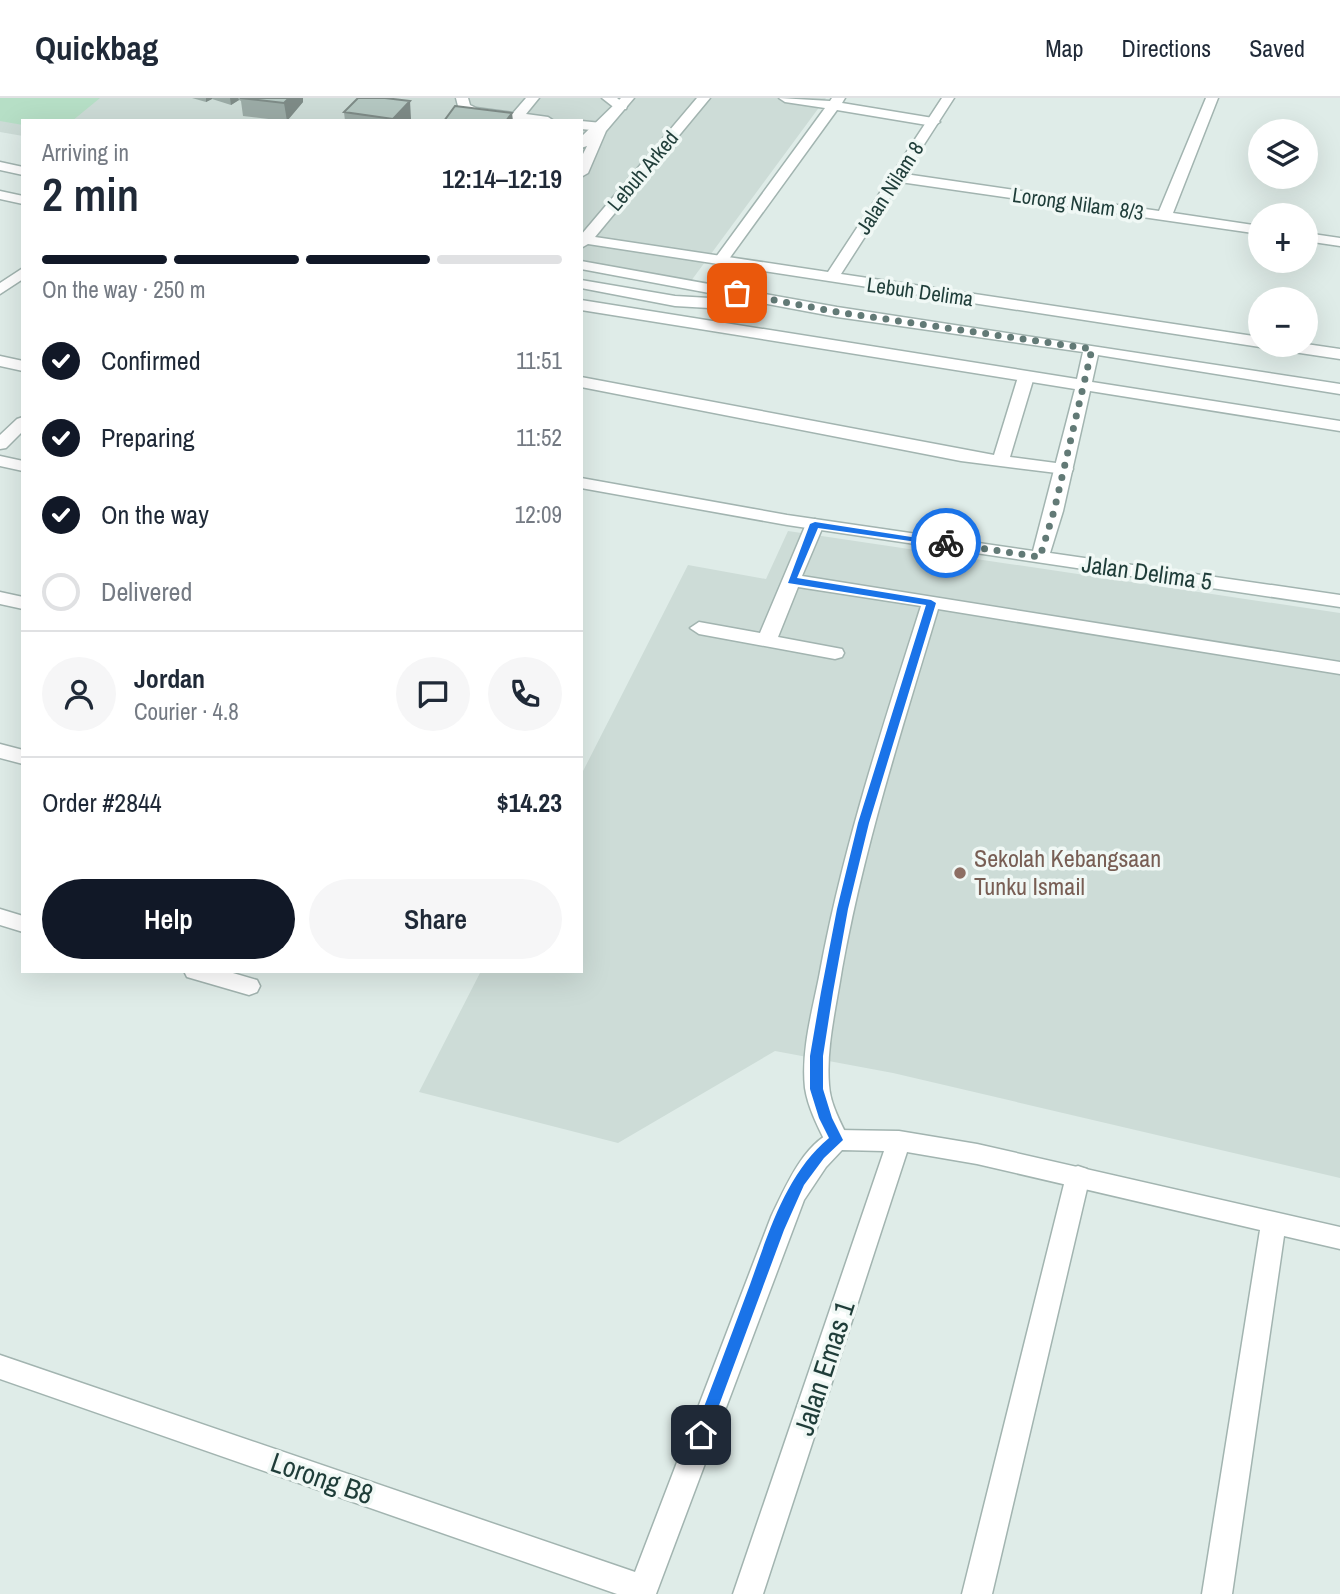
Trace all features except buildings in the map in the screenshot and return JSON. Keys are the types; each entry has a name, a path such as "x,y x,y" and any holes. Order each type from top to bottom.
{"street":[{"path":"462,98 464,107 473,112 532,119"},
{"path":"517,117 533,98"},
{"path":"608,98 625,102"},
{"name":"Lebuh Arked","path":"583,240 704,98"},
{"path":"785,98 836,102 933,122"},
{"name":"Jalan Nilam 8","path":"831,278 948,98"},
{"path":"1164,217 1212,98"},
{"name":"Lebuh Arked","path":"583,142 625,102"},
{"path":"721,260 836,102"},
{"path":"583,125 602,127"},
{"name":"Lebuh Arked","path":"583,169 602,127"},
{"path":"0,166 21,171"},
{"name":"Lorong Nilam 8/3","path":"897,177 1248,228"},
{"path":"0,195 21,200"},
{"path":"1318,239 1340,242"},
{"name":"Lebuh Delima","path":"583,241 1248,340"},
{"name":"Lebuh Delima","path":"583,265 837,312 1340,389"},
{"path":"0,290 21,274"},
{"name":"Lebuh Delima","path":"583,284 675,301 837,312"},
{"path":"583,305 1340,426"},
{"path":"1040,557 1065,468 1092,349"},
{"path":"1318,351 1340,354"},
{"path":"0,361 21,366"},
{"path":"1000,462 1026,377"},
{"path":"583,382 1000,462 1065,468"},
{"path":"0,444 21,424"},
{"path":"0,461 21,466"},
{"name":"Jalan Delima 5","path":"583,483 815,524 1340,601"},
{"path":"767,640 815,524"},
{"path":"792,580 1340,668"},
{"path":"0,598 21,603"},
{"path":"837,1140 826,1118 817,1089 817,1056 827,992 842,909 863,823 931,603"},
{"path":"699,628 835,653"},
{"path":"0,751 21,756"},
{"path":"0,917 21,923"},
{"path":"202,973 248,986"},
{"path":"643,1591 778,1230 799,1181 820,1154 837,1140 899,1141 977,1154 1340,1238"},
{"name":"Jalan Emas 1","path":"748,1594 899,1141"},
{"path":"977,1594 1078,1176"},
{"path":"1217,1594 1274,1222"},
{"name":"Lorong B8","path":"0,1367 643,1591"}],"shaded area":[{"path":"0,98 826,98 691,281 583,260 583,119 21,119 21,136 0,132"},
{"name":"Sekolah Kebangsaan Tunku Ismail","path":"788,531 1340,613 1340,1178 893,1073 775,1051 618,1143 419,1092 480,973 583,973 583,771 688,565 766,579"}],"green space":[{"path":"0,98 100,98 74,119 21,119 21,125 0,121"}],"way so far":[{"path":"737,293 837,312 1092,349 1054,511 1040,557 946,543"}],"place":[{"name":"Sekolah Kebangsaan Tunku Ismail","path":"960,873"}],"route":[{"path":"701,1435 799,1181 820,1154 837,1140 826,1118 817,1089 817,1056 827,992 842,909 863,823 931,603 792,580 815,524 946,543"}]}
